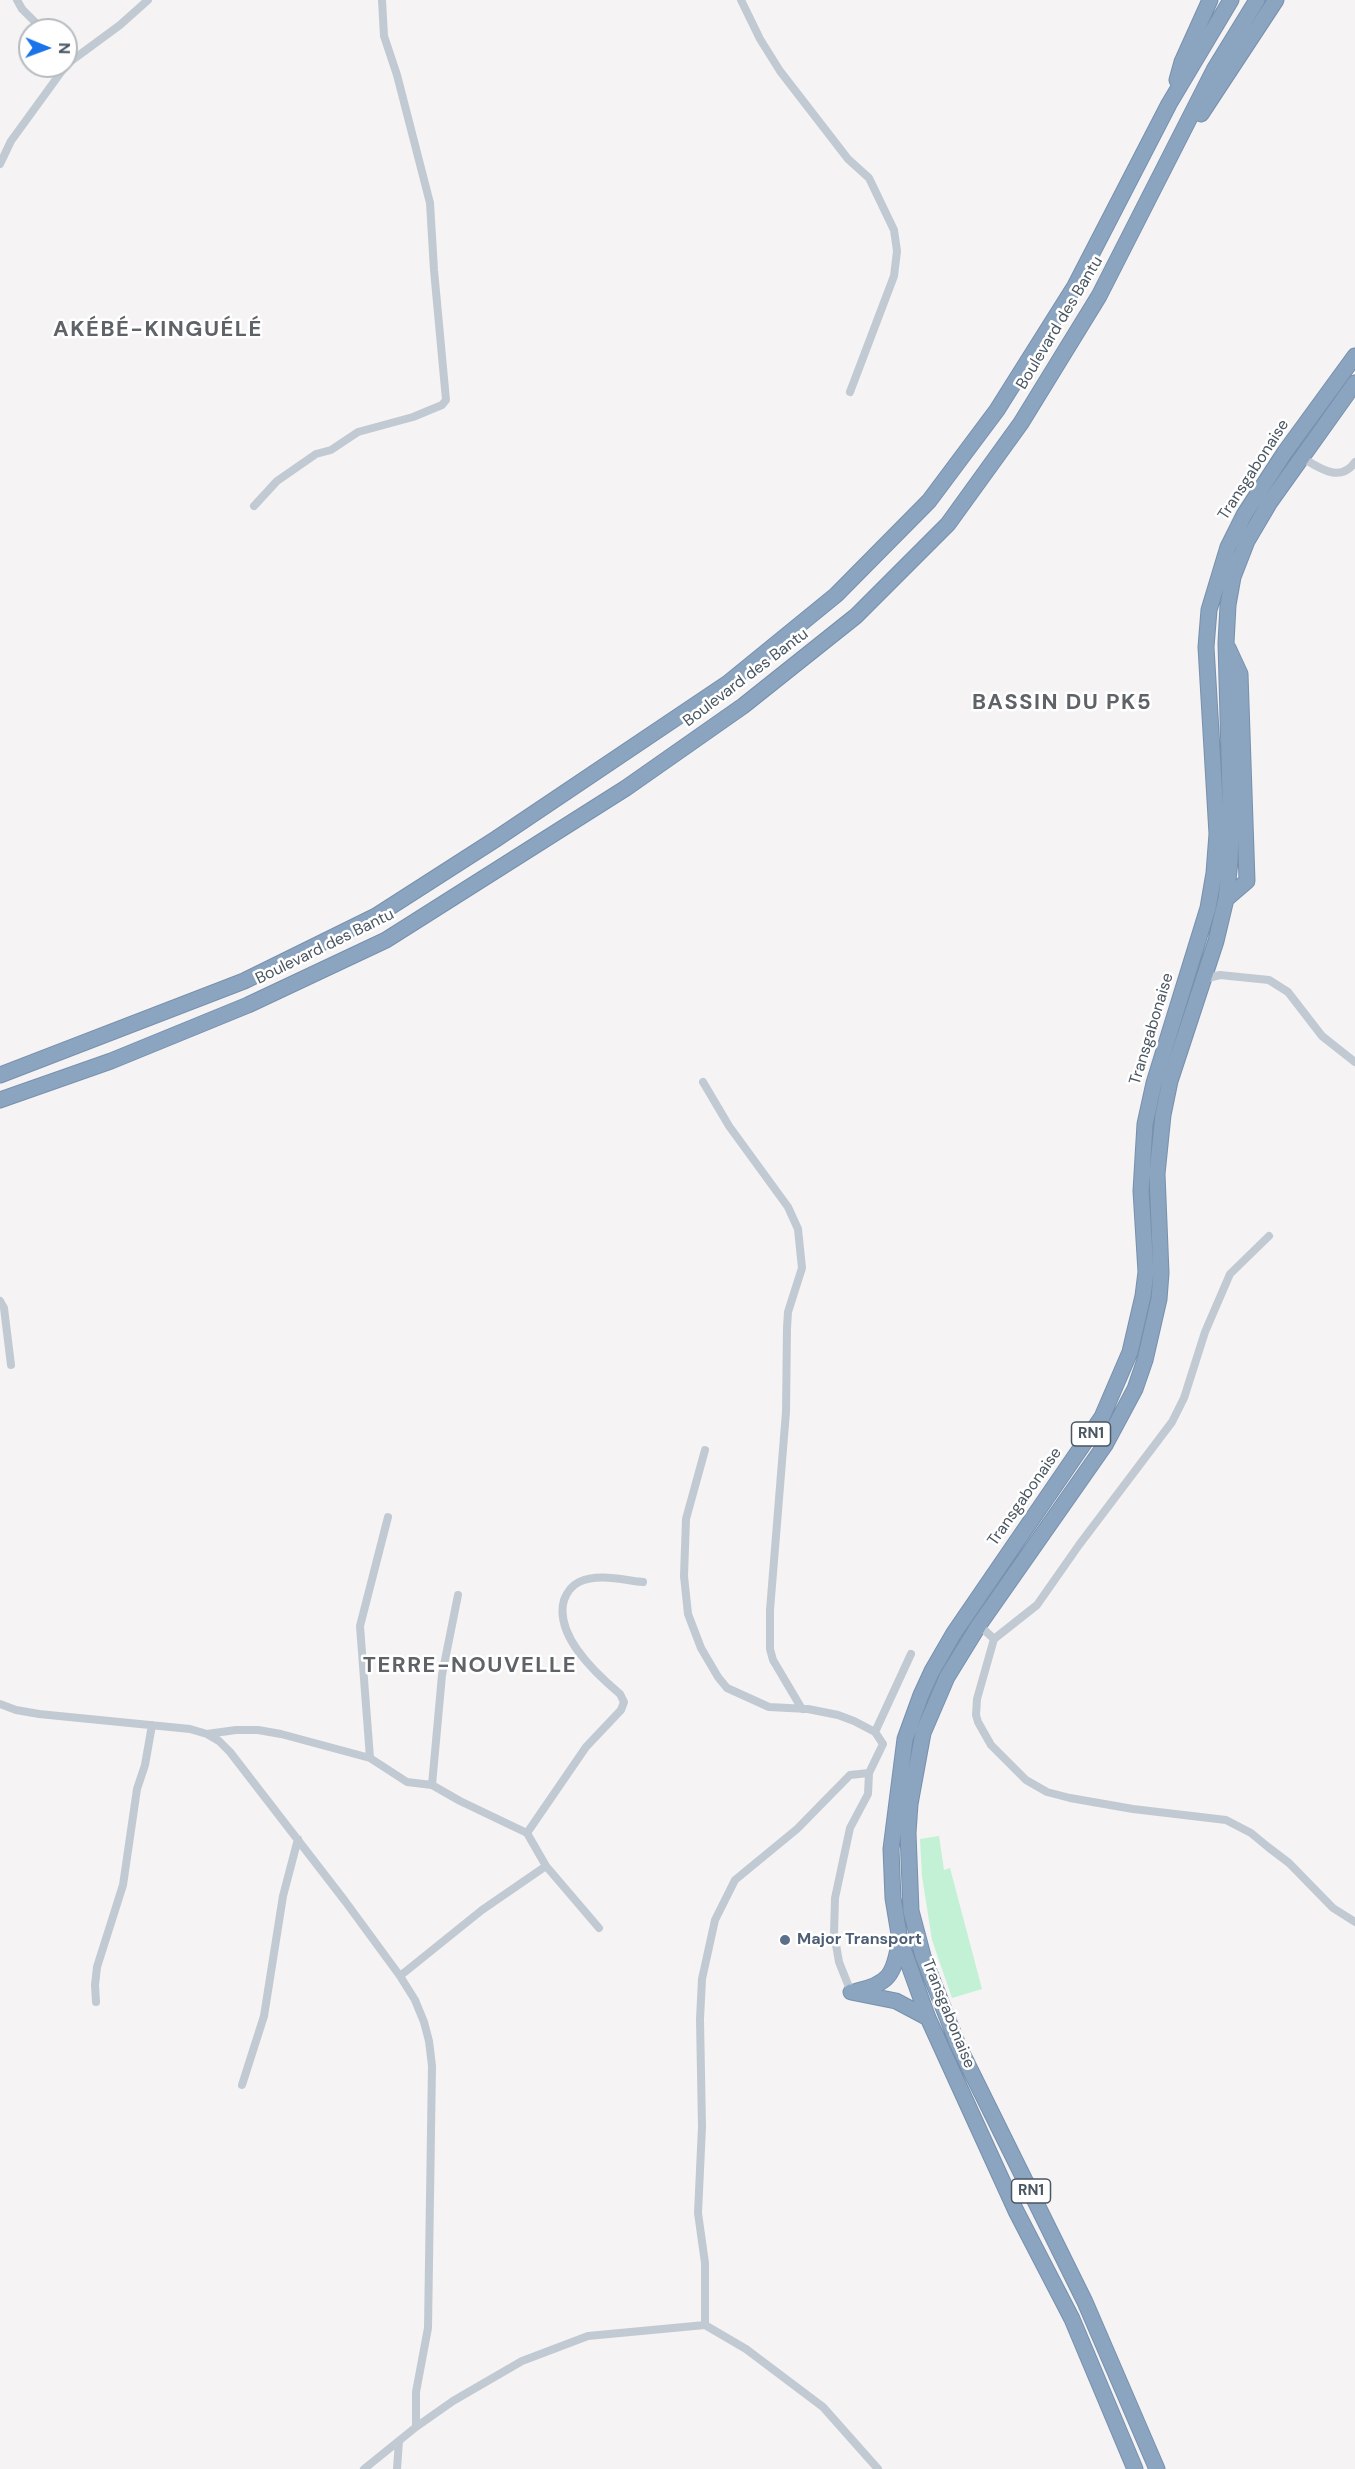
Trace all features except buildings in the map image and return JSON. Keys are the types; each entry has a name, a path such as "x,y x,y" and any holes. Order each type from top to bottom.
{"highway":[{"path":"1169,104 1182,62 1210,0"},
{"name":"Boulevard des Bantu","path":"0,1075 244,981 376,916 506,833 728,683 836,595 929,501 997,410 1075,286 1169,104 1231,0"},
{"name":"Boulevard des Bantu","path":"0,1100 111,1061 248,1005 386,940 626,788 743,706 848,623 948,524 1021,423 1099,296 1214,70 1257,0"},
{"path":"1170,158 1276,0"},
{"name":"Transgabonaise","path":"1135,2469 1072,2319 1021,2220 928,2018 900,1940 893,1898 891,1849 905,1739 921,1695 954,1633 1102,1417 1119,1382 1137,1326 1146,1272 1141,1191 1144,1124 1154,1083 1208,908 1214,873 1215,800 1206,647 1209,610 1228,547 1244,515 1285,452 1355,356"},
{"name":"Transgabonaise","path":"1157,2469 1084,2302 958,2045 923,1956 911,1911 909,1823 923,1733 947,1677 979,1625 1105,1445 1135,1389 1151,1337 1159,1299 1161,1273 1157,1174 1163,1115 1170,1081 1216,941 1226,899 1231,828 1226,643 1227,605 1233,577 1243,550 1270,502 1355,383"},
{"path":"851,1992 876,1986 888,1977 897,1959 900,1940"},
{"path":"851,1992 896,2001 928,2018"}],"street":[{"path":"17,0 31,18"},
{"path":"78,55 120,25 148,0"},
{"path":"254,506 277,481 316,454 331,450 358,432 413,417 442,405 446,400 430,203 397,75 384,36 382,0"},
{"path":"741,0 760,39 780,71 849,159 869,178 894,230 897,250 894,276 850,392"},
{"path":"0,164 11,141 56,78"},
{"path":"1301,457 1327,472 1335,473 1345,471 1355,462"},
{"path":"1204,979 1220,975 1269,980 1288,992 1322,1036 1355,1062"},
{"path":"703,1082 729,1126 788,1207 799,1236 802,1268 788,1312 786,1412 770,1610 770,1649 773,1660 802,1709"},
{"path":"1269,1236 1230,1274 1205,1332 1184,1398 1172,1422 1079,1545 1037,1605 994,1639 977,1699 978,1722 992,1745 1026,1780 1047,1792 1133,1809 1226,1820 1251,1833 1268,1846 1332,1908 1355,1922"},
{"path":"0,1301 4,1308 11,1365"},
{"path":"705,1450 686,1520 684,1576 688,1614 701,1648 727,1688 769,1707 802,1709 838,1715 875,1732 883,1743 869,1773 867,1794 845,1843 835,1898 834,1933 839,1962 851,1992"},
{"path":"370,1758 360,1626 388,1517"},
{"path":"527,1833 586,1747 621,1710 624,1702 620,1694 574,1646 563,1624 562,1610 565,1596 571,1587 596,1578 643,1582"},
{"path":"432,1785 442,1675 458,1595"},
{"path":"979,1625 994,1639"},
{"path":"875,1732 911,1654"},
{"path":"0,1704 16,1710 39,1714 152,1725 207,1734 258,1730 370,1758 407,1782 432,1785 460,1802 527,1833 546,1866 599,1928"},
{"path":"96,2002 97,1967 123,1884 137,1789 145,1765 152,1725"},
{"path":"207,1734 219,1741 230,1752 298,1839 400,1976 415,2000 424,2022 432,2066 428,2328 416,2392 416,2427"},
{"path":"705,2325 705,2263 698,2213 702,2127 700,2019 702,1979 715,1920 735,1880 748,1867 796,1829 850,1774 869,1773"},
{"path":"242,2085 264,2016 283,1896 298,1839"},
{"path":"400,1976 482,1910 546,1866"},
{"path":"364,2469 416,2427 494,2376 563,2344 610,2332 633,2333 705,2325 746,2349 823,2407 878,2469"},
{"path":"397,2469 399,2441"}],"green space":[{"path":"939,1836 944,1870 950,1868 982,1989 952,1998 932,1940 922,1876 920,1839"}],"place":[{"name":"Major Transport","path":"785,1940"}],"district":[{"name":"AKÉBÉ-KINGUÉLÉ","path":"158,330"},
{"name":"BASSIN DU PK5","path":"1062,703"},
{"name":"TERRE-NOUVELLE","path":"470,1666"}]}
